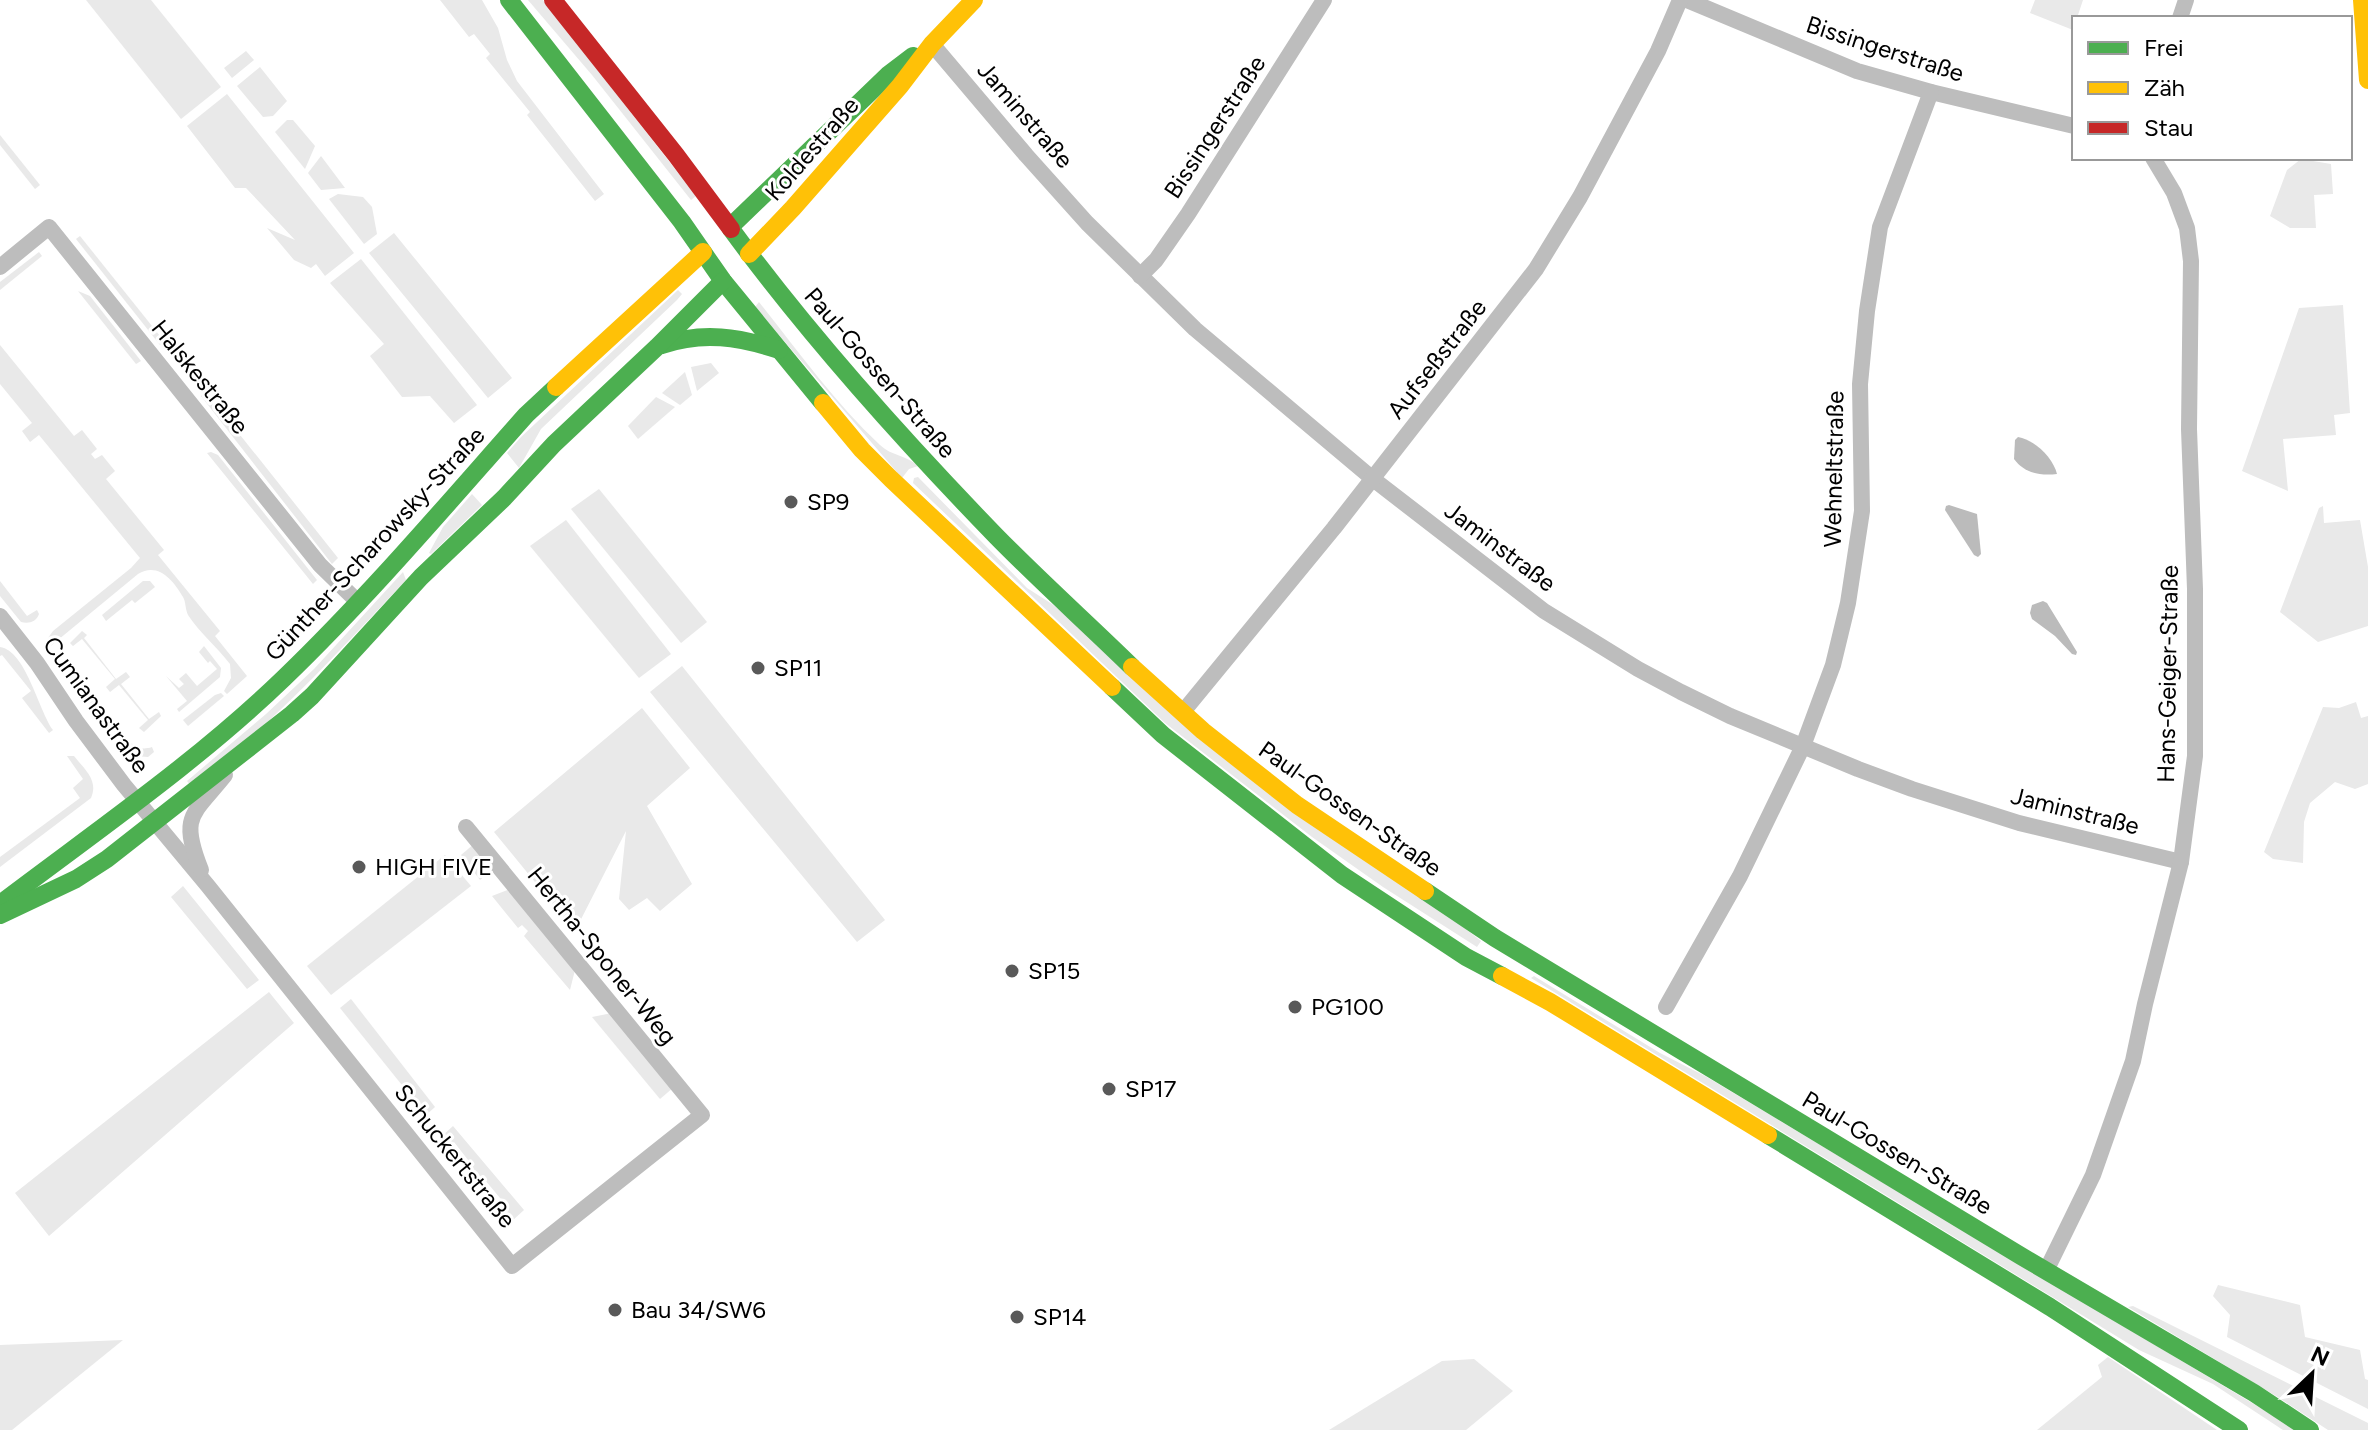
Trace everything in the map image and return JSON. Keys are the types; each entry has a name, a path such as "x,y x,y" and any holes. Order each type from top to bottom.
{"main road":[{"name":"Paul-Gossen-Straße","path":"509,0 703,252 736,267 777,292 933,471 998,538 1182,713 1297,805 1549,971 2254,1393 2310,1430"},
{"name":"Paul-Gossen-Straße","path":"553,0 730,227 736,267 779,350 862,450 1163,735 1342,875 1442,942 1550,1002 2050,1307 2239,1430"},
{"name":"Koldestraße","path":"736,267 793,208 900,86 932,44 974,0"},
{"path":"2362,0 2368,80"},
{"name":"Koldestraße","path":"730,227 888,75 932,44"},
{"name":"Günther-Scharowsky-Straße","path":"0,904 209,745 282,680 359,603 526,415 730,227"},
{"path":"0,915 76,879 241,755 312,696 421,577 736,267"},
{"path":"657,347 675,340 710,335 744,338 779,350"},
{"path":"913,499 910,482 915,472 925,468 933,471"},
{"path":"416,536 408,559 421,577"},
{"path":"1442,942 1457,940 1462,935 1464,925 1460,915"}],"street":[{"name":"Bissingerstraße","path":"1140,276 1156,260 1188,214 1324,0"},
{"name":"Aufseßstraße","path":"1182,713 1373,479 1536,269 1594,171 1658,51 1680,0"},
{"name":"Bissingerstraße","path":"1687,0 1838,64 1931,92 2072,126"},
{"name":"Jaminstraße","path":"932,44 1108,245 1209,341 1373,479 1524,597 1604,649 1689,696 1893,783 2071,837 2181,862"},
{"name":"Wehneltstraße","path":"1666,1007 1740,876 1803,746 1833,665 1857,557 1862,511 1860,384 1880,227 1931,92"},
{"name":"Hans-Geiger-Straße","path":"2046,1271 2093,1175 2133,1061 2181,862 2195,756 2189,429 2191,261 2187,228 2174,193 2154,160"},
{"name":"Halskestraße","path":"0,267 49,227 320,565 359,603"},
{"name":"Cumianastraße","path":"0,616 154,822"},
{"name":"Schuckertstraße","path":"208,886 193,850 191,817 241,755"},
{"name":"Schuckertstraße","path":"154,822 512,1266 702,1115"},
{"name":"Hertha-Sponer-Weg","path":"466,827 702,1115"}],"shaded area":[{"path":"86,0 151,0 221,87 181,119"},
{"path":"440,0 482,0 498,28 517,81 604,194 595,201 486,58 490,54 474,34 469,37"},
{"path":"528,0 543,0 696,196 691,200"},
{"path":"2035,0 2083,0 2078,16 2072,16 2072,30 2030,13"},
{"path":"246,51 254,60 232,78 224,68"},
{"path":"260,67 287,101 273,116 263,117 237,86"},
{"path":"227,94 354,253 325,276 316,264 311,268 294,260 267,228 295,240 246,188 235,188 187,126"},
{"path":"287,120 293,120 315,146 305,169 275,132"},
{"path":"0,135 40,185 35,189 0,145"},
{"path":"321,156 345,188 321,190 308,173"},
{"path":"2300,160 2331,164 2333,194 2314,195 2316,228 2290,228 2270,216 2287,170"},
{"path":"338,194 363,197 372,207 377,234 364,244 329,199"},
{"path":"394,233 512,378 488,398 369,253"},
{"path":"80,236 164,341 160,345 76,239"},
{"path":"39,252 42,256 0,290 0,282"},
{"path":"361,259 477,405 454,423 430,396 402,397 370,356 384,344 330,283"},
{"path":"678,290 682,294 677,300 541,429 519,468 507,453 521,437"},
{"path":"78,291 90,296 141,361 136,364"},
{"path":"759,302 863,429 884,449 918,466 909,469 902,478 755,307"},
{"path":"2343,305 2350,413 2334,415 2336,435 2283,439 2288,491 2242,471 2299,308"},
{"path":"0,345 74,436 82,430 97,449 91,454 95,459 102,455 115,471 106,479 164,550 158,555 220,631 215,636 247,676 227,694 224,691 231,678 230,664 188,615 184,599 175,585 152,570 138,574 47,649 43,645 53,631 140,558 39,435 30,442 22,431 32,423 0,384"},
{"path":"711,363 719,373 697,391 691,367"},
{"path":"685,372 692,395 680,405 662,393"},
{"path":"206,392 338,558 332,564 201,396"},
{"path":"656,397 675,407 638,439 628,426"},
{"path":"2018,437 2042,451 2057,474 2033,472 2018,464 2014,459 2015,440"},
{"path":"207,453 218,455 317,580 313,584"},
{"path":"918,477 1027,588 1052,604 1481,941 1477,947 1312,837 1165,723 913,483 914,478"},
{"path":"599,489 707,622 681,643 571,509"},
{"path":"472,494 482,505 429,553 443,527"},
{"path":"1949,505 1977,514 1981,554 1978,557 1945,510"},
{"path":"2323,506 2324,523 2360,520 2368,567 2368,626 2318,642 2280,612 2319,508"},
{"path":"566,520 671,654 639,678 530,546"},
{"path":"403,572 406,580 303,688 249,739 191,786 187,781 314,669"},
{"path":"0,581 27,616 37,610 39,614 36,619 21,622 0,596"},
{"path":"143,581 150,581 155,587 135,603 132,600 106,621 102,615"},
{"path":"2043,601 2077,652 2076,655 2032,619 2032,605"},
{"path":"82,631 87,635 84,638 116,679 126,672 130,677 121,684 149,719 159,712 161,716 144,732 139,728 148,720 119,685 110,692 106,687 115,679 82,639 73,646 70,643"},
{"path":"204,646 221,668 220,677 179,712 177,709 187,701 166,676 179,688 184,684 179,679 186,673 197,686 217,669 199,652"},
{"path":"0,647 9,651 24,669 53,730 49,733 22,698 31,691 0,656"},
{"path":"67,663 107,714 105,721 59,664"},
{"path":"682,666 885,920 857,942 650,692"},
{"path":"221,693 224,696 188,726 183,720"},
{"path":"2356,702 2361,718 2368,716 2368,784 2355,789 2335,782 2310,803 2304,822 2303,863 2273,859 2264,852 2323,707 2339,708"},
{"path":"642,708 690,768 647,806 692,884 660,911 647,898 629,910 619,899 626,831 575,931 494,832"},
{"path":"113,723 134,745 139,748 152,747 154,752 148,757 135,756 108,725"},
{"path":"67,756 74,756 92,780 91,798 0,867 0,857 80,798 73,788 83,779"},
{"path":"474,844 494,868 480,880 461,855"},
{"path":"445,855 471,886 331,995 307,966"},
{"path":"183,886 259,980 247,989 171,897"},
{"path":"510,889 575,970 570,990 524,936 528,931 522,925 518,928 492,896"},
{"path":"1534,976 2297,1430 2283,1430 2213,1384 2139,1350 1531,978"},
{"path":"269,992 294,1023 49,1236 15,1193"},
{"path":"351,999 435,1107 426,1115 340,1008"},
{"path":"612,1013 674,1087 660,1099 592,1017"},
{"path":"453,1126 524,1210 512,1221 501,1208 505,1204 485,1180 480,1183 468,1169 472,1165 454,1142 448,1146 441,1137"},
{"path":"2218,1285 2300,1305 2305,1337 2360,1350 2365,1379 2368,1380 2368,1409 2227,1337 2230,1315 2213,1296"},
{"path":"2133,1306 2368,1423 2368,1430 2328,1430 2128,1307"},
{"path":"123,1340 12,1430 0,1430 0,1345"},
{"path":"2108,1357 2217,1430 2037,1430 2102,1377 2098,1365"},
{"path":"1474,1359 1513,1391 1466,1430 1329,1430 1442,1361"}],"traffic: fast":[{"path":"509,0 682,222 723,281 823,403"},
{"path":"730,227 888,75 913,56"},
{"path":"731,229 825,348 926,462 1013,553 1132,667"},
{"path":"0,915 76,879 107,859 292,714 421,577 723,281"},
{"path":"662,345 692,338 721,337 779,350"},
{"path":"0,904 109,823 251,709 378,582 526,415 556,387"},
{"path":"1112,687 1163,735 1342,875 1466,957 1502,976"},
{"path":"1425,891 1495,938 2254,1393 2310,1430"},
{"path":"1768,1135 2050,1307 2239,1430"}],"traffic: slow":[{"path":"749,254 793,208 900,86 932,44 974,0"},
{"path":"2362,0 2368,80"},
{"path":"556,387 703,252"},
{"path":"823,403 891,479 1112,687"},
{"path":"1132,667 1203,731 1297,805 1425,891"},
{"path":"1502,976 1768,1135"}],"traffic: jam":[{"path":"553,0 731,229"}],"place":[{"name":"SP9","path":"791,502"},
{"name":"SP11","path":"758,668"},
{"name":"HIGH FIVE","path":"359,867"},
{"name":"SP15","path":"1012,971"},
{"name":"PG100","path":"1295,1007"},
{"name":"SP17","path":"1109,1089"},
{"name":"Bau 34/SW6","path":"615,1310"},
{"name":"SP14","path":"1017,1317"}]}
